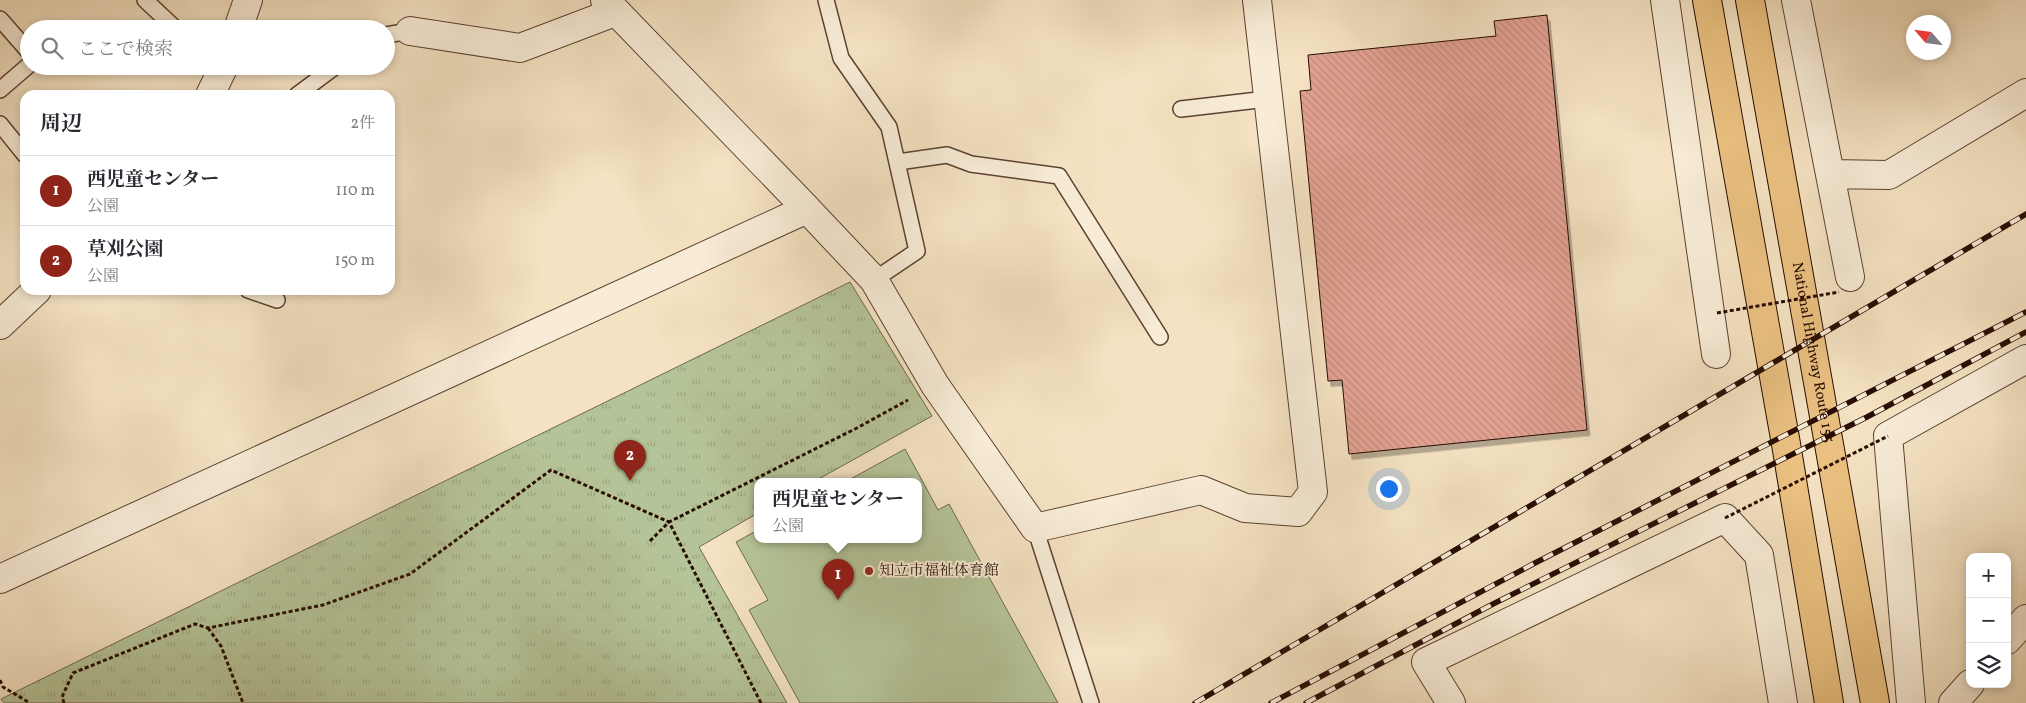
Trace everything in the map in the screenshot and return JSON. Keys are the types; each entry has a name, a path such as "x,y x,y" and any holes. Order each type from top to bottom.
{"highway":[{"path":"1707,0 1784,434 1828,703"},
{"name":"National Highway Route 155","path":"1750,0 1874,703"}],"street":[{"path":"241,20 248,0"},
{"path":"398,33 520,48 610,6 874,280 935,386 1035,528 1201,490 1245,508 1298,512 1313,492 1257,0"},
{"path":"1665,0 1716,354"},
{"path":"1796,0 1830,174 1844,285"},
{"path":"212,90 218,75"},
{"path":"1830,174 1889,175 2026,93"},
{"path":"0,579 807,209"},
{"path":"0,325 32,295"},
{"path":"1911,703 1888,436 2026,359"},
{"path":"1451,703 1426,662 1725,518 1759,555 1783,703"},
{"path":"2011,636 2026,619"},
{"path":"1953,703 1966,688"}],"lane":[{"path":"145,0 166,20"},
{"path":"826,0 841,58 889,127 917,251 874,280"},
{"path":"0,19 20,42"},
{"path":"0,90 20,72"},
{"path":"304,90 324,75"},
{"path":"1182,109 1267,99"},
{"path":"0,124 20,149"},
{"path":"898,162 947,155 971,164 1059,176 1160,337"},
{"path":"262,295 277,300"},
{"path":"1035,528 1091,703"}],"path":[{"path":"1717,313 1844,285"},
{"path":"757,478 935,386"},
{"path":"1725,518 1888,436"},
{"path":"64,703 62,697 73,673 195,624 208,628 323,605 410,574 552,470 669,522 761,703"},
{"path":"650,542 669,522 754,480"},
{"path":"208,628 221,646 243,703"},
{"path":"0,680 3,687 30,703"}],"green space":[{"path":"850,282 932,416 820,478 754,478 754,515 699,547 787,703 4,703 1,699"},
{"name":"知立市福祉体育館","path":"905,449 921,478 852,478"},
{"name":"知立市福祉体育館","path":"922,480 938,510 949,504 1058,703 800,703 749,610 768,600 736,542 754,532 754,543 922,543"}],"building":[{"path":"1547,15 1587,430 1349,454 1342,380 1328,381 1300,91 1311,90 1308,55 1496,36 1494,21"}],"railway":[{"path":"1195,703 2026,214"},
{"path":"1271,703 1535,563 2026,312"},
{"path":"1306,703 1493,604 1867,417 2026,332"}],"place":[{"name":"草刈公園","path":"630,481"},
{"name":"知立市福祉体育館","path":"869,571"},
{"name":"西児童センター","path":"838,600"}]}
